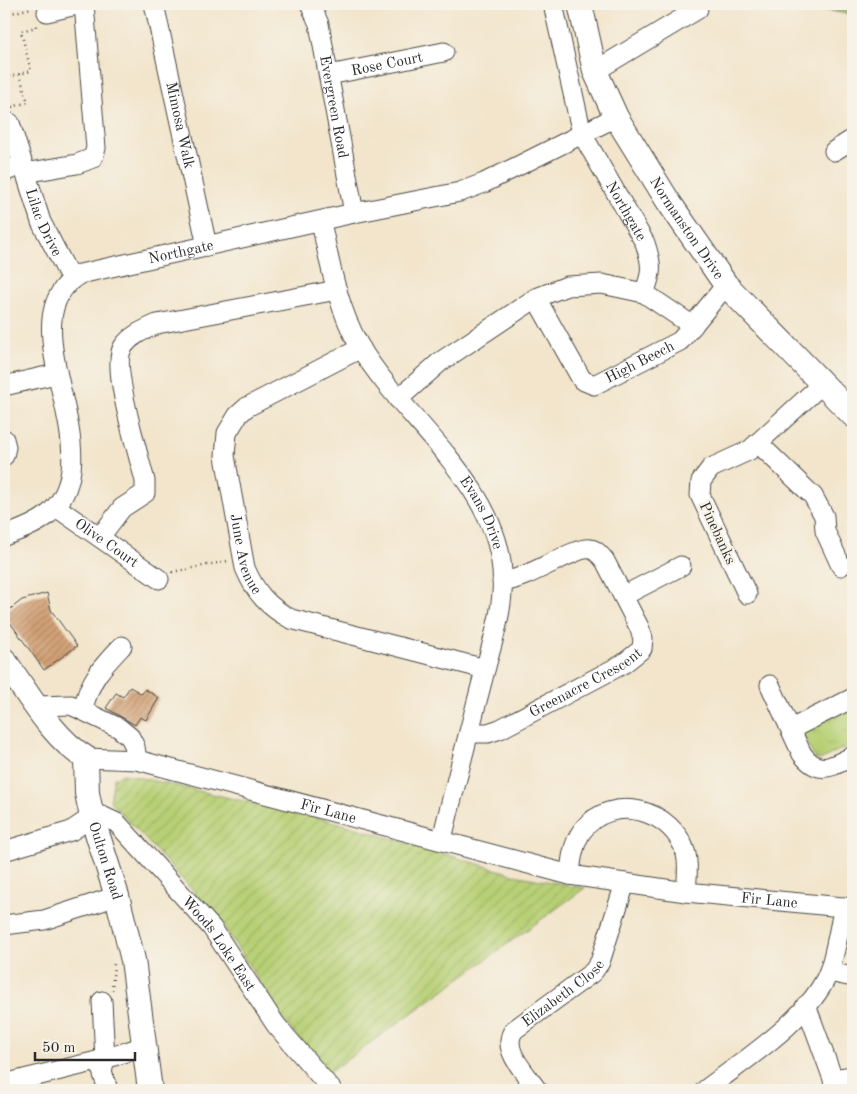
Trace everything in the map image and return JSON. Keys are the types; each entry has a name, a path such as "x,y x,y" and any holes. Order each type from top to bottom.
{"main road":[{"name":"Normanston Drive","path":"580,4 595,71 616,117 668,201 726,285 853,415"},
{"path":"4,660 72,750 86,758"},
{"name":"Oulton Road","path":"86,758 87,793 92,817 117,896 133,960 150,1090"}],"street":[{"path":"4,172 77,164 93,158 96,148 83,4 35,10"},
{"name":"Mimosa Walk","path":"154,4 207,246"},
{"name":"Evergreen Road","path":"310,4 319,24 354,213"},
{"name":"Northgate","path":"553,4 582,134 646,243 651,261 651,276 644,292"},
{"path":"595,71 698,9"},
{"name":"Rose Court","path":"329,75 444,52"},
{"name":"Lilac Drive","path":"10,116 41,222 71,279"},
{"name":"Northgate","path":"4,536 33,525 56,507 71,472 70,456 51,375 43,324 45,311 51,299 71,279 80,274 321,222 354,213 432,199 484,184 616,117"},
{"path":"834,151 853,138"},
{"name":"Evans Drive","path":"321,222 337,290 346,317 361,348 398,399 469,484 479,500 495,536 500,555 503,600 442,839"},
{"path":"398,399 440,362 536,298 567,286 602,284 644,292 692,326"},
{"name":"High Beech","path":"536,298 582,380 594,384 680,341 726,285"},
{"path":"100,538 122,508 145,493 145,481 118,371 121,348 134,334 157,324 337,290"},
{"name":"June Avenue","path":"361,348 247,407 231,425 225,444 225,456 242,559 251,583 269,606 291,619 485,668"},
{"path":"4,386 51,375"},
{"name":"Pinebanks","path":"747,594 700,495 700,488 705,474 711,468 750,450 822,384"},
{"path":"4,439 6,447 4,456"},
{"path":"758,443 813,496 824,516 825,531 841,566"},
{"name":"Olive Court","path":"56,507 159,579"},
{"name":"Greenacre Crescent","path":"469,733 488,733 500,729 634,657 642,649 643,638 605,561 598,552 589,548 578,550 519,580 502,582"},
{"path":"623,596 681,566"},
{"path":"83,709 88,689 94,678 122,646"},
{"path":"770,686 802,754 809,763 818,768 827,768 853,756"},
{"path":"791,730 853,698"},
{"path":"37,706 55,704 83,709 119,728 130,737 138,760"},
{"name":"Fir Lane","path":"86,758 138,760 442,839 570,875 686,892 849,908"},
{"path":"570,875 576,844 588,824 612,811 622,809 640,810 666,823 679,837 688,864 686,892"},
{"name":"Woods Loke East","path":"92,817 102,816 117,823 212,928 276,1025 332,1090"},
{"path":"4,851 70,831 92,817"},
{"name":"Elizabeth Close","path":"537,1090 509,1048 508,1038 514,1030 593,972 600,962 625,883"},
{"path":"5,920 44,920 117,896"},
{"path":"704,1090 779,1033 806,1005 829,972 849,908"},
{"path":"829,972 853,977"},
{"path":"102,1001 105,1059 102,1071 108,1090"},
{"path":"806,1005 834,1085 853,1076"},
{"path":"4,1084 105,1059 144,1046"}],"path":[{"path":"4,15 35,10 36,27 21,32 31,71 4,78"},
{"path":"10,116 28,102 18,74"},
{"path":"159,579 171,572 242,559"},
{"path":"102,1001 112,996 114,962"}],"green space":[{"path":"802,4 853,4 853,15 813,8"},
{"path":"853,704 853,743 820,760 815,759 802,733"},
{"path":"124,774 336,822 519,876 585,888 327,1074 285,1022 219,919 110,801 114,778"}],"building":[{"path":"47,593 51,610 77,646 44,670 4,614 22,600"},
{"path":"130,687 142,694 145,689 159,698 146,720 140,717 135,725 106,708 116,693 123,697"}]}
